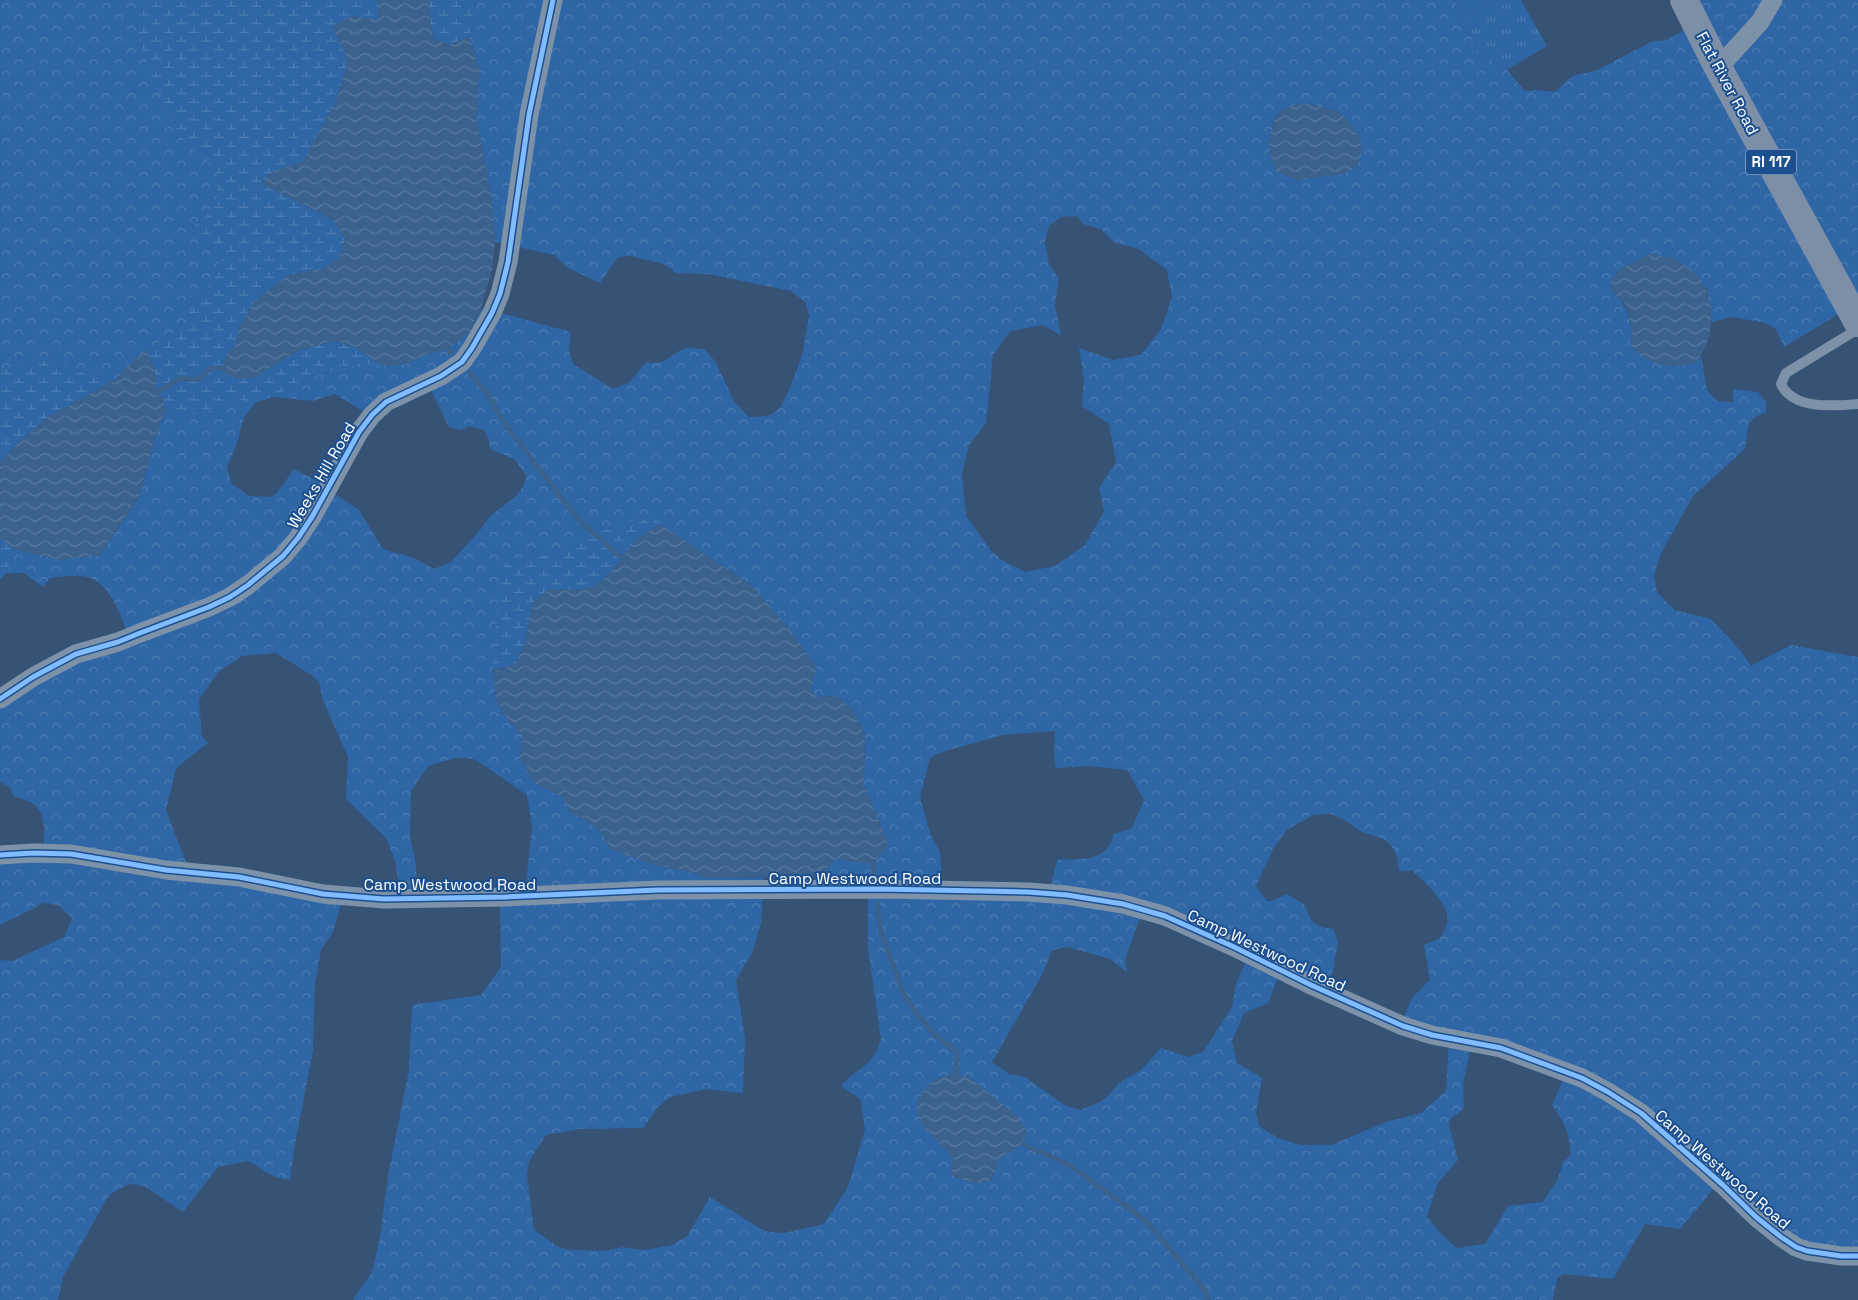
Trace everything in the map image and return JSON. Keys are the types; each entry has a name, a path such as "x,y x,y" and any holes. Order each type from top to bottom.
{"main road":[{"name":"Flat River Road","path":"1684,0 1858,323"}],"street":[{"name":"Weeks Hill Road","path":"0,699 33,677 76,654 118,642 174,619 210,607 230,598 248,585 284,556 298,538 316,510 359,432 372,415 386,402 441,376 462,362 492,313 500,294 508,262 529,115 553,0"},
{"path":"1719,67 1760,22 1773,0"},
{"name":"Camp Westwood Road","path":"0,855 33,853 71,854 166,870 240,877 323,894 384,898 505,897 658,890 880,889 1028,892 1116,902 1151,911 1172,919 1403,1026 1432,1035 1501,1048 1582,1078 1640,1113 1756,1217 1796,1247 1841,1256 1858,1256"}],"lane":[{"path":"1858,329 1786,373 1782,384 1785,393 1811,404 1858,404"}],"green space":[{"path":"0,0 136,0 187,144 218,169 217,204 207,217 223,256 212,282 172,336 147,350 115,380 80,372 53,359 0,370"},
{"path":"136,0 376,0 379,5 378,20 353,17 348,60 337,99 304,161 263,180 264,185 334,220 345,240 339,258 324,268 287,276 241,323 235,346 226,355 274,366 301,349 334,341 356,347 381,365 358,364 324,373 296,383 275,397 256,402 241,400 214,410 187,416 166,411 163,399 157,393 155,370 147,350 172,336 212,282 223,256 193,227 209,214 216,202 218,169 189,147 177,129 159,94 140,36"},
{"path":"428,0 473,0 475,5 469,37 449,45 433,39"},
{"path":"473,0 1454,0 1479,52 1507,70 1525,91 1554,92 1573,76 1597,70 1651,42 1666,40 1696,24 1684,0 1858,0 1858,323 1845,310 1784,347 1776,329 1766,323 1732,317 1712,322 1707,288 1652,254 1627,265 1616,273 1612,291 1623,303 1629,316 1631,323 1631,347 1695,363 1701,356 1707,390 1717,401 1733,402 1733,389 1758,392 1766,402 1766,412 1755,417 1749,423 1745,449 1693,496 1660,555 1654,576 1657,592 1674,610 1711,619 1741,651 1751,666 1791,645 1858,657 1858,1257 1797,1248 1716,1186 1680,1229 1645,1224 1613,1279 1564,1274 1557,1278 1553,1300 353,1300 372,1272 380,1237 388,1176 409,1070 412,1005 481,995 501,967 500,905 525,894 532,826 527,795 476,760 458,758 428,766 411,791 410,838 416,864 417,890 401,899 395,860 386,838 346,799 348,757 323,701 319,682 313,676 276,653 242,656 218,672 199,700 202,737 208,743 176,768 166,810 190,873 341,904 333,932 321,950 315,983 313,1050 290,1180 275,1177 248,1161 218,1167 183,1212 144,1186 129,1184 109,1195 63,1277 58,1300 0,1300 0,960 12,961 64,937 72,918 58,905 44,903 0,925 0,857 44,851 44,823 39,810 33,804 14,797 10,788 0,782 0,703 129,637 118,609 107,590 99,583 91,578 69,576 50,578 43,587 24,573 7,573 14,549 60,560 100,555 139,497 160,421 166,411 177,413 196,412 250,400 256,402 244,417 237,443 227,468 232,484 249,496 270,497 277,493 294,469 327,486 329,490 359,510 383,549 414,558 434,569 451,562 482,528 489,517 516,496 524,485 526,475 514,459 490,449 484,430 469,426 461,430 449,427 428,384 371,416 335,394 313,401 275,397 296,383 324,373 358,364 403,365 425,355 448,349 468,333 482,308 571,332 569,350 573,364 613,389 629,383 646,362 664,361 687,348 704,349 715,361 734,401 749,417 768,416 780,408 790,388 802,355 809,316 805,302 791,291 708,274 676,273 664,264 630,256 618,257 600,283 568,268 554,255 495,242 492,201 476,116 479,68 469,37 475,5","holes":["1310,104 1339,112 1350,123 1268,144 1279,112 1295,105","1077,216 1083,224 1101,229 1113,242 1139,249 1167,270 1172,297 1161,329 1141,355 1113,360 1079,348 1084,378 1082,406 1109,424 1116,462 1099,488 1104,511 1085,545 1055,566 1025,572 1002,560 992,552 966,516 962,474 969,445 986,423 993,355 1010,331 1042,325 1061,335 1055,305 1059,279 1049,264 1045,242 1049,226 1061,217","660,524 753,587 811,686 813,694 819,697 837,696 853,710 865,735 864,785 889,845 853,862 839,858 829,864 824,878 868,892 868,949 881,1039 869,1062 841,1086 860,1099 865,1129 848,1187 824,1224 784,1233 764,1231 710,1197 688,1235 673,1245 644,1250 623,1247 604,1251 572,1250 560,1248 534,1230 527,1175 529,1161 546,1135 580,1129 643,1128 659,1106 670,1097 707,1089 743,1093 745,1039 736,980 752,953 761,923 764,878 704,877 688,871 655,865 610,849 601,831 584,819 571,813 563,797 534,783 520,757 522,735 503,714 496,699 493,671 511,559 553,554","1055,731 1054,754 1056,768 1089,766 1127,770 1144,800 1132,828 1114,834 1106,850 1084,859 1057,860 1049,893 942,890 940,852 931,836 920,797 930,758 942,752 1003,735","1330,814 1343,819 1362,832 1381,838 1393,847 1399,871 1413,871 1418,875 1441,902 1447,917 1446,927 1440,938 1424,945 1430,980 1412,998 1401,1024 1449,1041 1446,1091 1421,1113 1386,1122 1331,1145 1301,1145 1278,1138 1259,1126 1256,1114 1262,1078 1237,1063 1232,1041 1244,1013 1268,1003 1281,971 1324,989 1333,971 1338,941 1333,929 1321,927 1311,920 1304,904 1286,894 1272,901 1267,901 1256,886 1273,849 1287,830 1313,815","1142,912 1249,955 1236,984 1232,1007 1203,1052 1188,1057 1161,1048 1141,1070 1119,1083 1100,1102 1080,1110 1064,1105 1025,1077 1009,1074 992,1062 1042,975 1052,950 1068,947 1110,959 1127,972 1125,959","1471,1045 1565,1076 1552,1105 1566,1128 1571,1155 1563,1162 1558,1179 1543,1202 1508,1206 1485,1244 1457,1248 1443,1236 1427,1217 1437,1184 1458,1160 1449,1125 1451,1118 1464,1109 1463,1084","924,1127 1023,1144 998,1160 992,1180 987,1182 971,1182 951,1174 953,1158"]},
{"path":"1454,0 1495,0 1464,18"},
{"path":"1495,0 1521,0 1547,46 1507,70 1479,52 1464,18"},
{"path":"53,359 80,372 115,380 48,417 19,442 0,463 0,370"},
{"path":"640,519 660,524 638,538 603,581 588,589 549,589 533,602 525,643 516,664 493,671 500,569 511,559 553,554 612,526"},
{"path":"0,538 14,549 7,573 0,579"}],"water":[{"path":"376,0 428,0 433,39 449,45 469,37 479,68 476,116 492,201 495,242 492,270 481,308 468,333 448,349 425,355 403,365 381,365 356,347 334,341 301,349 254,378 239,379 223,373 226,355 235,346 241,323 255,301 287,276 324,268 339,258 345,240 333,219 264,185 263,180 272,172 304,161 337,99 348,60 332,26 353,16 378,20 379,5"},
{"path":"1310,104 1339,112 1350,123 1361,141 1362,152 1356,168 1343,174 1298,180 1276,172 1269,142 1279,112 1295,105"},
{"path":"1652,254 1669,258 1685,265 1702,281 1707,292 1710,304 1710,330 1702,353 1695,363 1675,366 1660,365 1647,359 1631,347 1629,313 1624,303 1613,292 1611,283 1613,277 1625,267"},
{"path":"147,350 155,370 157,393 163,398 166,411 160,421 139,496 100,555 60,560 14,549 0,538 0,463 19,442 48,417 115,380"},
{"path":"660,524 753,587 789,628 817,668 811,686 813,694 819,697 837,696 853,710 865,735 864,785 889,845 873,863 853,862 839,858 829,864 824,878 704,877 688,871 655,865 610,849 601,831 584,819 571,813 563,797 534,783 520,757 522,735 503,714 496,699 493,672 516,664 525,643 533,602 549,589 588,589 603,581 638,538"},
{"path":"956,1074 970,1078 1018,1116 1027,1132 1023,1144 998,1160 992,1180 987,1182 971,1182 951,1174 953,1158 924,1127 916,1109 922,1094 930,1084 948,1075"}],"waterway":[{"path":"448,349 451,353"},
{"path":"157,393 180,378 198,380 211,368 224,368"},
{"path":"470,373 487,393 505,424 566,504 581,522 622,558"},
{"path":"873,863 875,876"},
{"path":"877,903 881,932 904,995 916,1013 935,1035 957,1052 956,1074"},
{"path":"1023,1144 1071,1166 1145,1220 1205,1290 1208,1300"}],"cycle path":[{"path":"0,699 33,677 76,654 118,642 209,607 230,597 248,585 283,556 298,538 312,517 359,432 372,415 386,402 441,376 462,362 492,313 500,294 508,262 529,115 553,0"},
{"path":"0,855 33,853 71,854 166,870 239,877 323,894 384,899 505,897 658,890 880,889 1028,892 1067,895 1123,904 1165,916 1403,1026 1432,1035 1501,1048 1582,1078 1641,1113 1723,1185 1756,1217 1796,1247 1807,1251 1841,1256 1858,1256"}]}
